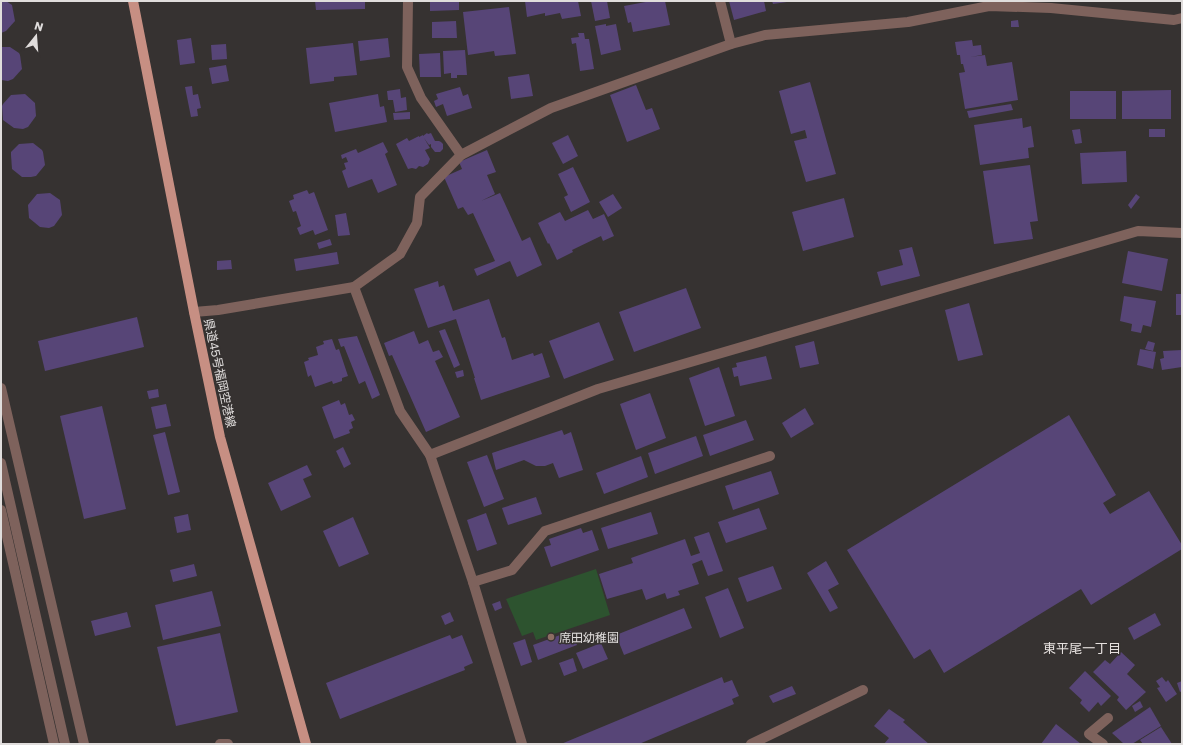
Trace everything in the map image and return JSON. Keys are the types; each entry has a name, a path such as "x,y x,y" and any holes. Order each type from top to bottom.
{"main road":[{"name":"県道45号福岡空港線","path":"133,1 220,437 306,744"}],"street":[{"path":"408,1 407,67 421,98 461,155"},
{"path":"720,1 731,44"},
{"path":"194,312 218,310 354,287 400,254 417,223 420,197 461,155 551,108 731,44 765,35 908,22 989,6 1051,8 1174,20 1182,18"},
{"path":"430,455 598,389 1138,231 1182,233"},
{"path":"354,287 400,411 430,455 473,582 522,744"},
{"path":"1,388 84,744"},
{"path":"473,582 512,570 544,531 770,456"},
{"path":"1,462 65,744"},
{"path":"1,510 54,744"},
{"path":"751,744 863,690"},
{"path":"1103,744 1089,734 1108,718"},
{"path":"220,744 228,744"}],"green space":[{"path":"596,569 610,615 536,640 533,632 522,636 506,599"}],"building":[{"path":"1,1 6,1 12,5 15,21 6,31 1,33"},
{"path":"315,1 365,1 365,9 316,10"},
{"path":"430,1 459,1 459,10 430,11"},
{"path":"525,1 578,1 581,16 562,19 560,13 545,16 545,13 527,17"},
{"path":"591,1 607,1 610,18 595,21"},
{"path":"651,1 665,1 670,25 633,32 631,22 628,23 624,6"},
{"path":"729,1 764,1 766,11 734,20"},
{"path":"772,1 787,1 787,2 773,4"},
{"path":"509,7 516,54 495,56 494,51 468,55 463,12"},
{"path":"1018,20 1019,27 1011,27 1011,21"},
{"path":"456,21 457,38 432,38 432,22"},
{"path":"606,24 606,26 616,24 621,50 601,55 595,26"},
{"path":"578,33 584,33 585,39 589,39 594,69 580,71 576,43 572,44 571,38 579,37"},
{"path":"191,38 195,63 180,65 177,40"},
{"path":"388,38 390,57 360,61 358,41"},
{"path":"972,40 973,46 981,45 982,55 970,57 985,55 987,66 1012,62 1018,100 965,109 959,73 965,72 963,64 961,64 960,55 957,55 955,42"},
{"path":"353,43 357,75 334,77 334,81 310,84 306,48"},
{"path":"226,44 227,59 212,60 211,45"},
{"path":"1,47 10,47 20,55 22,69 13,79 8,81 1,80"},
{"path":"465,50 467,75 457,75 457,78 451,78 451,73 444,74 443,51"},
{"path":"440,53 441,77 420,77 419,54"},
{"path":"226,65 229,81 212,84 209,68"},
{"path":"529,74 533,96 511,99 508,77"},
{"path":"810,82 836,174 806,182 794,141 807,138 805,130 791,134 779,91"},
{"path":"636,85 646,110 652,108 660,129 627,142 610,95"},
{"path":"192,86 193,95 198,94 201,108 197,109 198,116 191,117 185,87"},
{"path":"460,87 463,96 468,94 472,108 447,116 443,104 436,107 434,101 438,99 436,94"},
{"path":"400,89 401,98 406,97 407,110 395,112 393,100 388,100 387,91"},
{"path":"1171,90 1171,119 1122,119 1122,91"},
{"path":"1070,91 1116,91 1116,119 1070,119"},
{"path":"25,94 35,103 36,116 28,127 23,129 14,128 3,120 2,106 11,95"},
{"path":"378,94 380,107 384,106 387,122 335,132 329,103"},
{"path":"1011,104 1013,110 969,118 967,111"},
{"path":"410,112 410,119 394,120 393,113"},
{"path":"1022,118 1023,128 1031,126 1034,147 1028,148 1029,158 980,165 974,125"},
{"path":"1080,129 1082,143 1075,144 1072,130"},
{"path":"1149,129 1165,129 1165,137 1149,137"},
{"path":"427,133 431,133 435,141 439,141 443,144 443,149 440,152 435,152 431,147 431,144 429,145 424,138 430,148 425,150 430,159 428,164 423,167 419,166 416,169 408,169 396,144 407,138 409,141"},
{"path":"568,135 578,156 563,164 552,143"},
{"path":"383,142 388,152 385,154 397,185 378,193 372,179 348,188 342,171 346,169 344,163 348,162 346,157 342,159 341,155 356,149 358,153"},
{"path":"33,143 42,150 45,165 36,176 22,177 12,169 11,152 19,144"},
{"path":"487,150 496,172 487,175 495,194 481,201 500,193 522,241 530,237 542,265 517,277 510,261 477,276 474,269 495,261 473,213 468,215 463,207 458,209 444,177 462,169 459,162"},
{"path":"1126,151 1127,182 1082,184 1080,153"},
{"path":"1030,165 1038,221 1030,222 1033,239 994,244 983,171"},
{"path":"573,167 590,202 571,212 564,197 568,195 558,174"},
{"path":"307,190 309,194 314,192 328,230 315,235 313,230 300,235 297,228 301,226 296,211 293,212 289,201 294,199 293,195"},
{"path":"50,193 60,200 62,215 54,226 49,228 40,227 29,218 28,205 37,194"},
{"path":"613,194 622,208 608,217 599,202"},
{"path":"1136,194 1140,197 1131,209 1128,205"},
{"path":"844,198 854,237 803,251 792,212"},
{"path":"588,210 593,219 604,214 614,236 603,241 601,236 572,250 573,252 557,260 538,223 560,212 565,221"},
{"path":"346,213 350,235 338,236 335,215"},
{"path":"330,239 332,245 319,249 317,243"},
{"path":"912,247 920,276 881,286 877,272 903,265 899,250"},
{"path":"1128,251 1168,259 1162,291 1122,283"},
{"path":"337,252 339,264 296,271 294,259"},
{"path":"231,260 232,269 217,270 217,261"},
{"path":"438,281 439,287 444,285 453,311 489,299 502,338 505,337 512,360 533,353 534,356 542,353 550,377 481,400 456,319 428,328 414,289"},
{"path":"686,288 701,328 634,352 619,312"},
{"path":"1176,294 1182,294 1182,315 1176,315"},
{"path":"1124,296 1156,301 1151,327 1143,325 1141,333 1131,331 1132,324 1120,321"},
{"path":"969,303 983,355 958,361 945,310"},
{"path":"137,317 144,347 45,371 38,341"},
{"path":"599,322 614,360 564,379 549,341"},
{"path":"445,329 460,365 454,368 439,331"},
{"path":"414,331 419,344 428,340 433,352 439,350 443,357 435,361 460,417 426,432 392,355 389,356 384,343"},
{"path":"357,336 380,395 372,399 365,381 359,384 344,346 341,347 338,339"},
{"path":"332,339 336,350 339,349 348,376 342,378 342,381 333,384 332,381 315,387 311,375 308,377 304,362 309,360 308,358 318,355 316,347 324,344 323,341"},
{"path":"814,341 819,364 800,368 795,346"},
{"path":"1148,341 1155,343 1153,351 1145,349"},
{"path":"1140,349 1156,352 1153,369 1137,365"},
{"path":"1182,350 1182,367 1162,370 1160,359 1164,358 1163,351"},
{"path":"766,356 772,379 740,386 738,376 734,377 732,368 737,367 736,363"},
{"path":"719,367 735,416 705,426 689,378"},
{"path":"463,370 464,376 457,378 455,372"},
{"path":"158,389 159,397 149,399 147,391"},
{"path":"650,393 666,438 636,450 620,404"},
{"path":"339,400 341,405 345,403 349,415 352,414 355,420 351,422 353,428 349,430 350,433 334,439 322,407"},
{"path":"166,404 171,426 156,429 151,407"},
{"path":"102,406 126,509 84,519 60,416"},
{"path":"805,408 814,424 791,438 782,423"},
{"path":"1069,415 1116,495 1103,503 1110,514 1149,491 1182,545 1182,549 1091,605 1081,589 944,673 930,649 914,659 847,550"},
{"path":"746,420 754,440 710,456 703,435"},
{"path":"562,430 564,435 571,432 583,470 559,478 553,463 545,466 536,466 524,460 496,470 492,453"},
{"path":"165,432 180,492 168,495 153,435"},
{"path":"696,436 703,456 655,474 648,453"},
{"path":"343,447 351,464 344,468 336,451"},
{"path":"487,455 504,499 484,507 467,462"},
{"path":"641,456 648,477 604,494 596,473"},
{"path":"307,465 312,475 303,479 311,497 281,511 268,483"},
{"path":"771,471 779,494 733,510 725,486"},
{"path":"536,497 542,514 508,525 502,508"},
{"path":"759,508 767,529 726,543 718,522"},
{"path":"651,512 658,534 608,549 601,528"},
{"path":"486,513 497,544 477,551 467,520"},
{"path":"188,514 191,530 177,533 174,517"},
{"path":"353,517 369,554 339,567 323,531"},
{"path":"581,528 583,533 592,530 599,550 551,567 544,547 551,545 549,539"},
{"path":"709,532 723,571 708,576 702,560 692,564 699,584 678,591 680,595 667,599 665,593 646,600 642,589 607,599 599,574 633,563 631,558 685,539 691,556 700,553 694,537"},
{"path":"826,561 839,584 828,590 838,608 830,612 807,573"},
{"path":"194,564 197,576 173,582 170,570"},
{"path":"773,566 782,589 747,602 738,578"},
{"path":"728,588 744,628 720,638 705,597"},
{"path":"212,591 221,626 163,640 155,605"},
{"path":"500,601 502,608 495,611 492,604"},
{"path":"684,608 692,628 624,655 616,635"},
{"path":"127,612 131,627 95,636 91,621"},
{"path":"450,612 454,621 445,625 441,616"},
{"path":"1155,613 1161,625 1134,640 1128,628"},
{"path":"571,631 577,645 538,660 533,645"},
{"path":"220,633 238,712 176,726 157,647"},
{"path":"450,635 452,639 462,635 473,663 464,667 465,670 340,719 326,683"},
{"path":"525,639 532,662 521,666 513,643"},
{"path":"601,643 608,659 583,669 576,653"},
{"path":"1121,652 1135,665 1127,674 1146,692 1126,710 1117,700 1119,697 1093,672 1105,660 1110,664"},
{"path":"573,658 577,671 564,676 559,663"},
{"path":"1085,671 1111,696 1101,706 1098,702 1089,712 1080,703 1082,700 1069,688"},
{"path":"722,677 724,683 732,680 739,696 732,699 734,704 639,744 561,744"},
{"path":"1162,677 1166,682 1168,680 1177,694 1166,702 1157,688 1160,687 1156,681"},
{"path":"1182,681 1182,691 1180,692 1177,683"},
{"path":"792,686 796,694 773,703 769,696"},
{"path":"1140,701 1143,707 1135,712 1132,706"},
{"path":"1150,707 1161,726 1132,744 1124,744 1112,733"},
{"path":"889,709 905,720 903,722 929,744 884,744 889,738 874,726"},
{"path":"1056,724 1081,744 1041,744"},
{"path":"1161,727 1172,744 1143,744 1140,740"}],"place":[{"name":"席田幼稚園","path":"551,637"}],"district":[{"name":"東平尾一丁目","path":"1082,648"}]}
